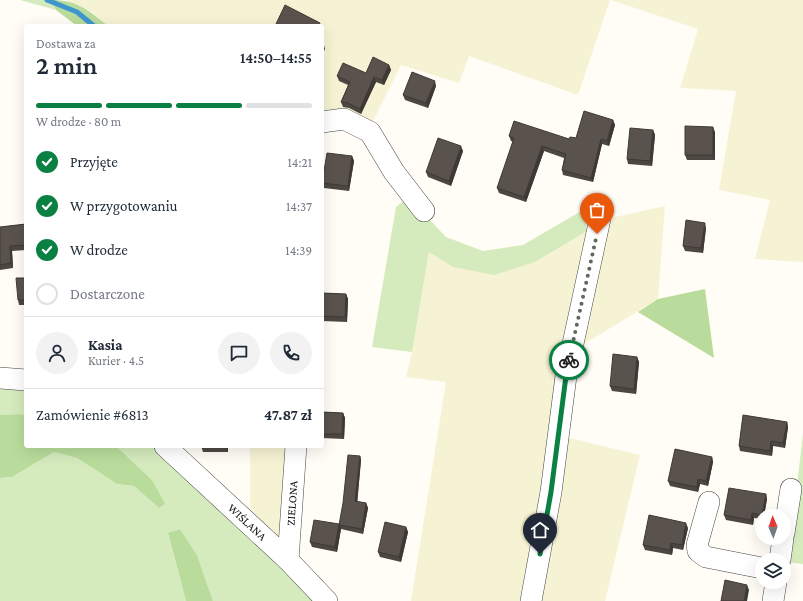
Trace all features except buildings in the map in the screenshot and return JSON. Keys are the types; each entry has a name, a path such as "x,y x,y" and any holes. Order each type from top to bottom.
{"street":[{"path":"324,122 344,119 370,132 394,172 424,211"},
{"path":"531,601 551,492 566,376 600,219"},
{"path":"0,378 24,380"},
{"name":"WIŚLANA","path":"167,448 288,560 327,601"},
{"name":"ZIELONA","path":"288,560 296,448"},
{"path":"788,509 791,489"},
{"path":"709,502 697,546 698,551 706,557 755,567"},
{"path":"773,601 775,589"}],"shaded area":[{"path":"66,0 610,0 578,95 469,56 459,83 401,65 370,127 324,111 324,24 106,24 87,9"},
{"path":"611,0 803,0 803,262 755,259 770,200 719,190 736,91 680,88 698,29"},
{"path":"665,206 658,299 579,347 609,225 615,217"},
{"path":"587,231 553,434 640,455 605,601 411,601 446,382 406,377 412,352 429,252 453,267 535,262"},
{"path":"250,448 289,448 284,546 250,508"}],"green space":[{"path":"20,0 51,0 56,10"},
{"path":"51,0 60,0 76,4 105,24 74,24 56,10"},
{"path":"408,197 446,237 483,251 523,245 583,210 587,231 535,262 494,275 453,267 429,252 412,352 372,347 396,207"},
{"path":"705,289 714,358 638,312 658,299"},
{"path":"0,384 24,386 24,415 0,415"},
{"path":"0,415 24,415 24,448 118,448 152,480 165,504 159,508 134,486 117,484 77,458 54,452 12,477 0,478"},
{"path":"803,434 803,564 791,562 791,553 789,553"},
{"path":"118,448 159,448 315,601 213,601 197,555 180,529 168,534 186,601 0,601 0,478 12,477 54,452 77,458 117,484 134,486 159,508 152,480"},
{"path":"180,529 197,555 213,601 186,601 168,533"}],"waterway":[{"path":"47,0 77,12 92,24"}],"way so far":[{"path":"569,360 597,234"}],"route":[{"path":"540,554 551,492 569,360"}]}
